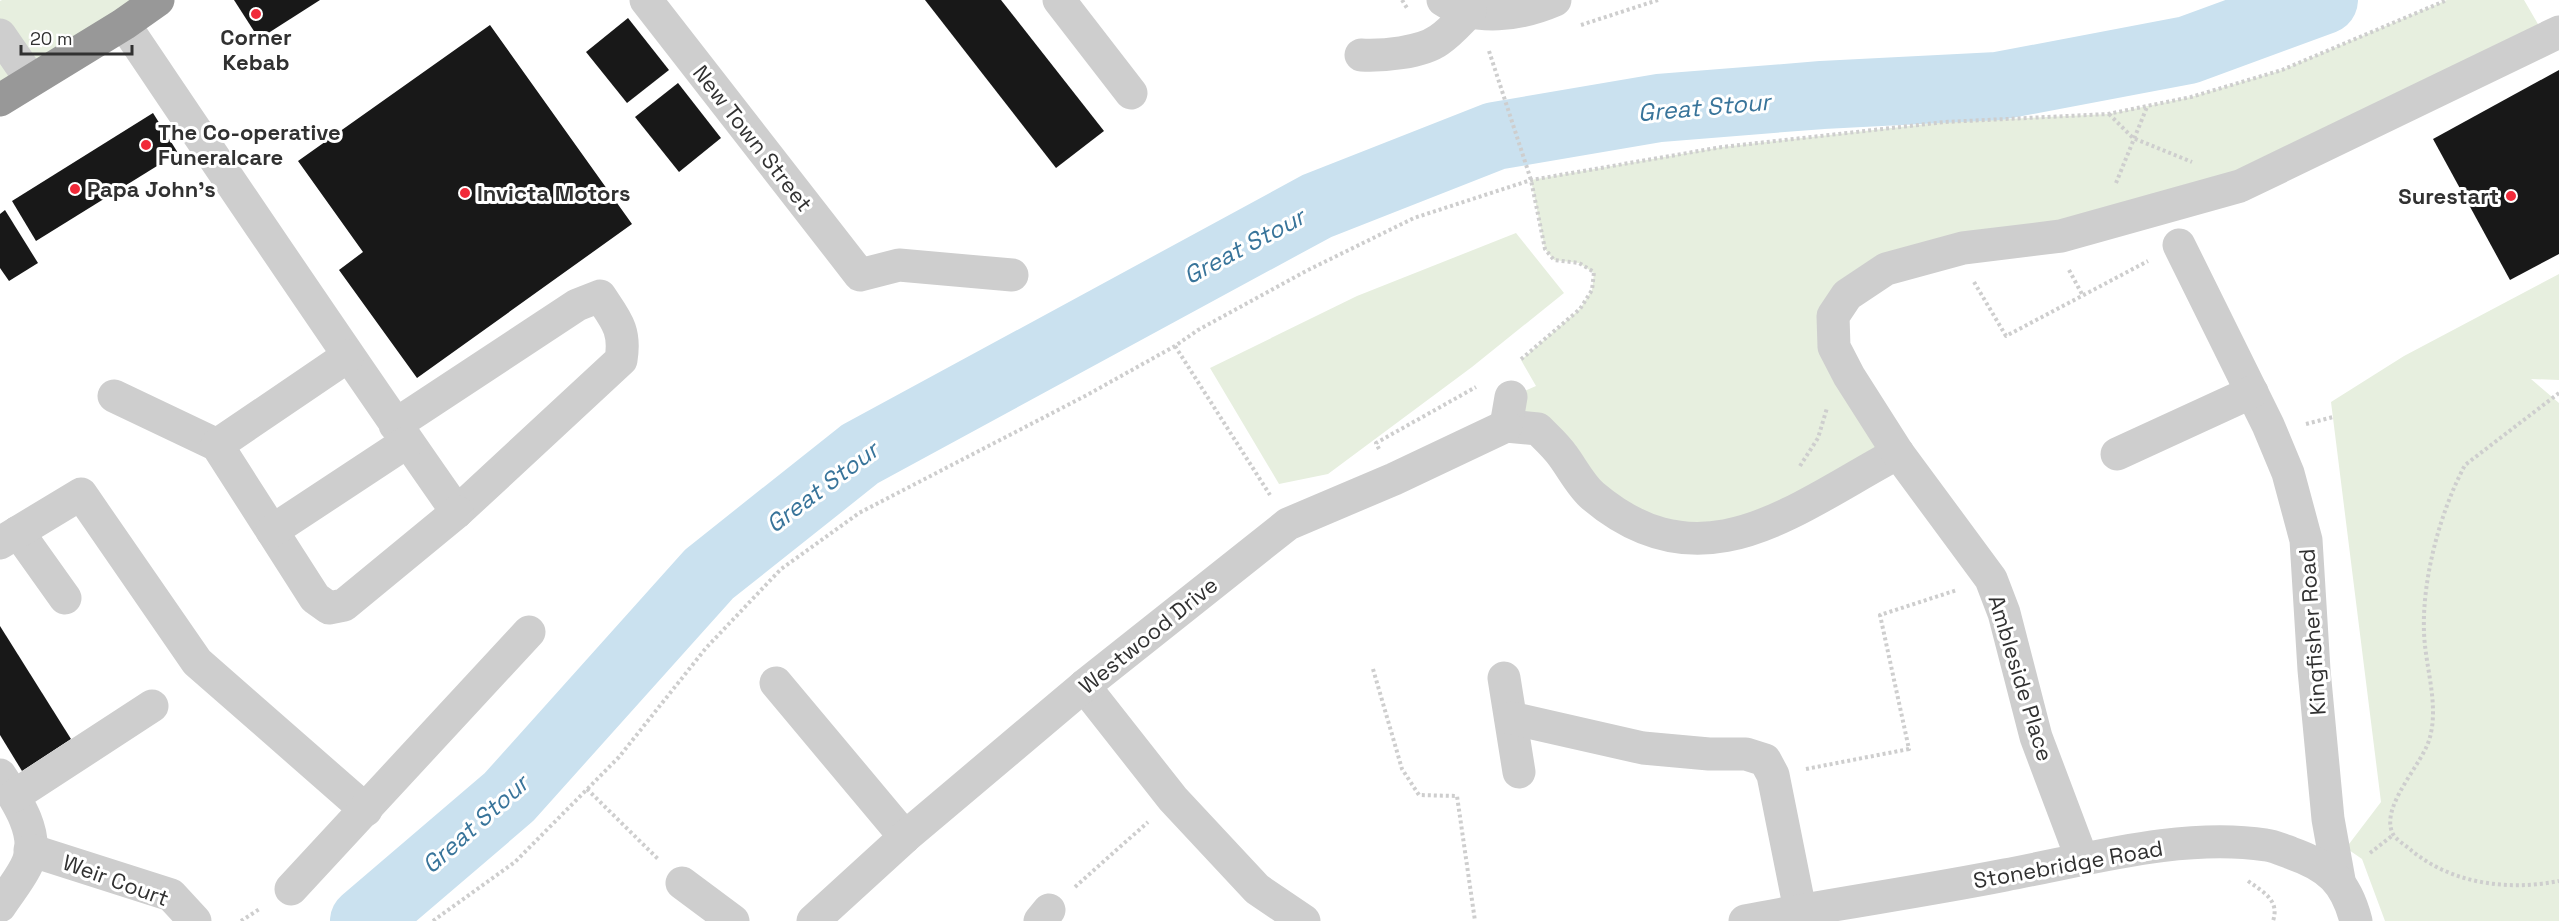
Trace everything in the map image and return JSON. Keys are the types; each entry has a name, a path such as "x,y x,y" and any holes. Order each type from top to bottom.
{"highway":[{"path":"0,100 124,24 158,0"}],"street":[{"name":"New Town Street","path":"646,0 860,275 899,265 1012,275"},
{"path":"1059,0 1131,93"},
{"path":"1361,55 1383,56 1429,45 1439,40 1457,6 1504,15 1555,0"},
{"path":"124,24 348,356 457,512"},
{"path":"1844,368 1834,347 1833,316 1847,295 1886,269 1955,250 2061,236 2240,186 2559,32"},
{"path":"0,35 31,80"},
{"name":"Kingfisher Road","path":"2179,245 2252,392 2288,473 2306,540 2314,670 2327,808 2339,880"},
{"path":"114,396 217,445 272,531 315,598 329,608 344,605 457,512 621,360 624,341 620,325 600,296 577,305 401,433 272,531"},
{"path":"217,445 348,356"},
{"name":"Ambleside Place","path":"1844,368 1898,453 1991,579 2004,613 2036,737 2082,859"},
{"path":"2117,454 2252,392"},
{"path":"1504,393 1561,453 1591,494 1628,522 1666,536 1701,540 1734,535 1782,519 1898,453"},
{"name":"Westwood Drive","path":"829,916 905,837 1084,686 1288,524 1394,478 1504,393"},
{"path":"65,598 9,538 81,494 197,662 366,810"},
{"path":"291,890 529,632"},
{"path":"1504,678 1519,772"},
{"path":"776,683 905,837"},
{"path":"1084,686 1173,800 1257,889 1304,921"},
{"path":"0,906 28,862 30,849 29,830 7,786 152,706"},
{"path":"1511,718 1643,748 1708,754 1746,754 1765,760 1773,775 1800,910"},
{"name":"Stonebridge Road","path":"1745,921 2005,875 2082,859 2192,844 2242,842 2268,845 2314,861 2339,880 2350,900 2356,921"},
{"name":"Weir Court","path":"30,849 171,895 195,921"},
{"path":"682,883 733,921"}],"path":[{"path":"433,921 515,862 619,757 706,648 781,569 859,513 1087,396 1175,346 1198,330 1308,270 1414,218 1531,180 1734,146 1945,122 2108,114 2191,97 2282,70 2447,0"},
{"path":"1394,478 1376,443 1504,393 1521,360 1580,309 1592,290 1594,272 1579,263 1554,260 1545,249 1531,180 1489,51"},
{"path":"2112,191 2147,106"},
{"path":"2108,114 2133,138 2197,164"},
{"path":"1955,250 2006,336 2179,245"},
{"path":"1175,346 1288,524"},
{"path":"1521,360 1526,369"},
{"path":"1797,469 1818,438 1830,387 1844,368"},
{"path":"2559,393 2465,465 2456,482 2441,521 2424,602 2424,633 2433,716 2431,736 2426,750 2399,794 2393,812 2391,829 2393,835 2419,856 2445,872 2464,879 2520,886 2559,881"},
{"path":"1773,775 1909,749 1880,615 1991,579"},
{"path":"1373,669 1402,769 1419,795 1457,796 1475,921"},
{"path":"587,789 682,883"},
{"path":"1045,916 1173,800"},
{"path":"2273,921 2276,913"}],"green space":[{"path":"158,0 0,100 0,1"},
{"path":"2447,0 2524,0 2546,38 2240,186 1886,269 1833,316 1898,453 1734,535 1628,522 1511,397 1536,386 1521,360 1580,309 1592,290 1594,273 1579,263 1554,260 1545,249 1531,180 1722,147 1945,122 2109,114 2191,97 2282,70"},
{"path":"1516,233 1564,293 1472,367 1328,474 1279,484 1210,368 1357,296"},
{"path":"2559,274 2559,380 2531,379 2559,403 2559,921 2385,921 2362,859 2346,848 2381,802 2331,402 2404,356"}],"building":[{"path":"234,0 320,0 259,39"},
{"path":"925,0 1001,0 1104,131 1056,168"},
{"path":"628,18 669,70 627,103 586,52"},
{"name":"Invicta Motors","path":"490,25 632,224 417,378 339,270 363,252 298,161"},
{"name":"Surestart","path":"2559,70 2559,254 2510,280 2433,139"},
{"path":"678,83 721,138 679,172 635,117"},
{"path":"153,113 178,153 36,241 12,201"},
{"path":"5,210 38,263 9,281 0,268 0,214"},
{"path":"0,626 71,739 22,771 0,735"}],"waterway":[{"name":"Great Stour","path":"364,921 509,797 709,574 860,454 1317,206 1495,136 1659,108 1822,95 1998,86 2188,50 2324,0"}],"place":[{"name":"Corner Kebab","path":"256,14"},
{"name":"The Co-operative Funeralcare","path":"146,145"},
{"name":"Papa John's","path":"75,189"},
{"name":"Invicta Motors","path":"465,193"},
{"name":"Surestart","path":"2511,196"}]}
